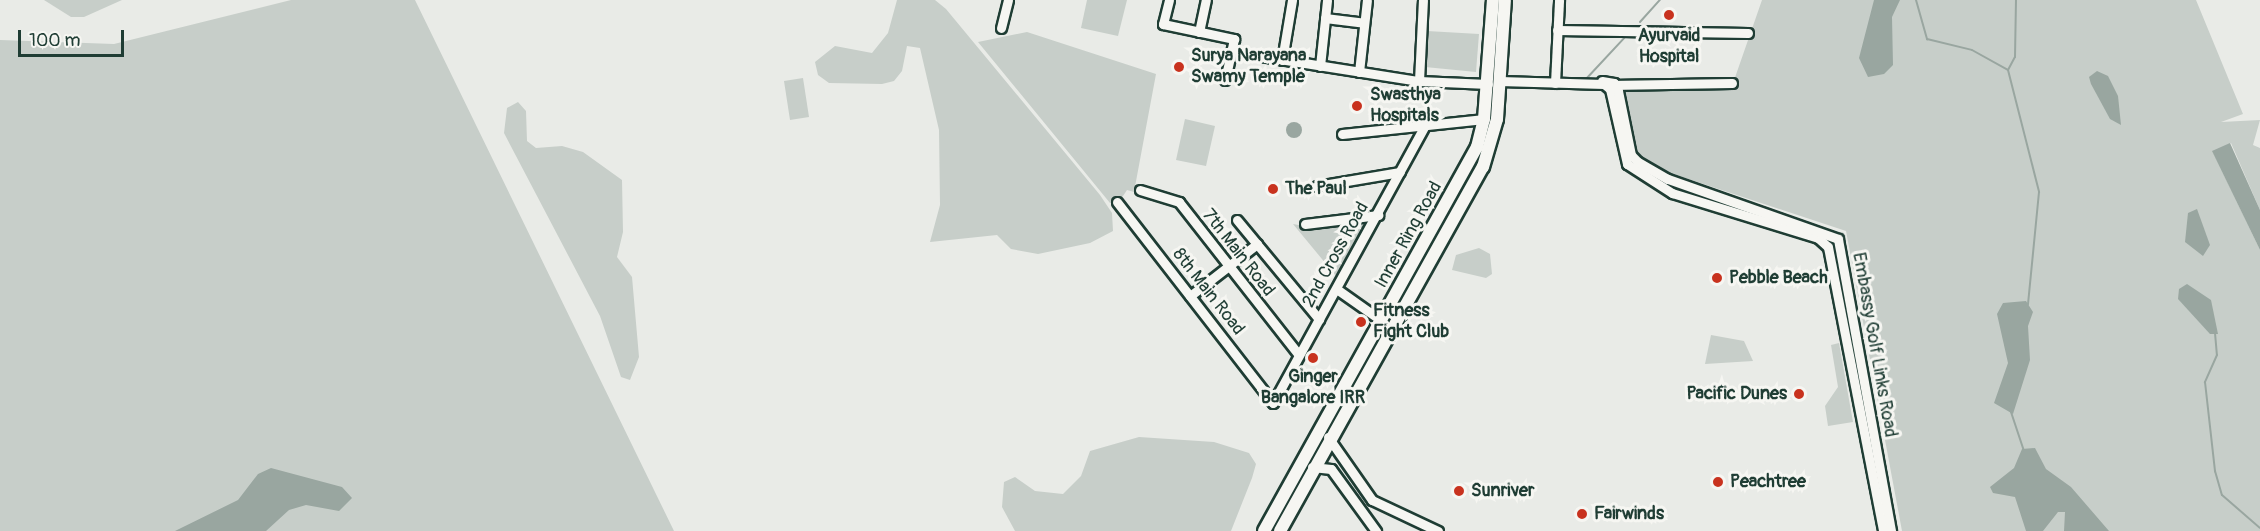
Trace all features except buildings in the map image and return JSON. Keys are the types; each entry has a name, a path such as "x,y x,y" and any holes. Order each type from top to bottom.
{"main road":[{"name":"Inner Ring Road","path":"1280,531 1328,437 1483,167 1497,119 1493,82 1493,0"},
{"name":"Inner Ring Road","path":"1264,531 1477,147 1493,82 1505,0"}],"street":[{"path":"1000,28 1008,0"},
{"path":"1169,0 1163,24 1234,39 1225,80"},
{"path":"1199,32 1206,0"},
{"path":"1282,60 1292,0"},
{"path":"1320,66 1327,0"},
{"path":"1359,72 1366,0"},
{"path":"1419,81 1424,0"},
{"path":"1555,83 1559,0"},
{"path":"1325,18 1364,23"},
{"path":"1557,30 1748,33"},
{"path":"1254,56 1419,81 1588,84 1732,83"},
{"name":"Embassy Golf Links Road","path":"1611,84 1631,155 1656,174 1672,193 1818,238 1828,247 1883,531"},
{"path":"1342,134 1426,123 1484,119"},
{"name":"2nd Cross Road","path":"1273,403 1298,354 1338,290 1426,123"},
{"path":"1317,186 1400,172"},
{"name":"Embassy Golf Links Road","path":"1656,174 1838,239 1891,531"},
{"name":"7th Main Road","path":"1140,190 1179,202 1227,267 1298,354"},
{"name":"8th Main Road","path":"1117,202 1273,403"},
{"path":"1305,224 1378,215"},
{"path":"1237,220 1319,319"},
{"path":"1190,296 1257,244"},
{"path":"1338,290 1382,321"},
{"path":"1328,437 1372,500 1437,531"},
{"path":"1311,468 1331,469 1376,531"}],"shaded area":[{"path":"44,0 122,0 84,17 71,17"},
{"path":"291,0 415,0 674,531 0,531 0,40 114,44"},
{"path":"897,0 935,0 946,9 1100,195 1112,213 1113,231 1090,243 1038,254 1011,249 997,235 930,242 940,205 939,130 920,48 907,46 902,71 894,81 882,84 829,83 818,75 815,62 835,46 872,53 888,33"},
{"path":"1087,0 1127,0 1118,36 1081,28"},
{"path":"1762,0 2196,0 2243,114 2221,122 2260,120 2253,145 2260,148 2260,210 2231,143 2213,152 2260,250 2260,531 1902,531 1846,231 1661,170 1636,155 1632,142 1623,88 1731,89"},
{"path":"1874,0 1900,0 1892,17 1893,65 1884,74 1868,77 1859,58"},
{"path":"1427,31 1479,34 1476,72 1425,67"},
{"path":"1027,32 1156,74 1134,192 1127,190 1119,202 1110,203 978,42"},
{"path":"2097,71 2108,76 2118,96 2121,125 2110,119 2091,84 2089,77"},
{"path":"803,78 809,117 790,120 784,81"},
{"path":"518,102 526,111 527,141 536,148 562,146 583,152 622,180 623,232 617,257 632,277 639,357 630,380 621,377 600,316 504,133 507,108"},
{"path":"1185,119 1215,126 1206,166 1176,160"},
{"path":"1291,122 1297,122 1302,130 1300,136 1291,138 1286,133 1286,127"},
{"path":"2230,143 2260,210 2260,250 2212,151"},
{"path":"2197,209 2210,245 2203,256 2185,242 2188,213"},
{"path":"1370,219 1336,276 1293,224 1304,226"},
{"path":"1479,248 1490,254 1492,274 1486,278 1452,270 1456,255"},
{"path":"2187,284 2211,300 2218,334 2210,334 2178,299 2179,289"},
{"path":"2026,301 2033,312 2028,326 2030,360 2013,414 1994,403 2008,363 1997,314 2003,303"},
{"path":"1711,335 1744,341 1753,361 1705,364"},
{"path":"1839,343 1853,422 1828,426 1825,406 1838,387 1831,345"},
{"path":"1139,437 1214,442 1249,453 1256,464 1231,531 1015,531 1002,507 1004,482 1015,477 1035,491 1063,494 1081,476 1090,451"},
{"path":"2035,448 2046,469 2071,487 2109,531 2064,531 2065,512 2058,512 2043,531 2026,531 2015,497 1993,493 1990,487 2014,468 2022,449"},
{"path":"271,468 342,487 352,498 339,511 306,505 289,510 266,531 175,531 238,500 258,474"}],"waterway":[{"path":"1640,22 1660,0"},
{"path":"1916,0 1927,39 1972,50 2008,70 2039,192 2028,304"},
{"path":"2008,70 2015,57 2016,0"},
{"path":"1586,79 1628,34"},
{"path":"2215,333 2217,355 2205,382 2215,471 2222,495 2260,528"},
{"path":"2010,409 2024,451"}],"place":[{"name":"Ayurvaid Hospital","path":"1669,15"},
{"name":"Surya Narayana Swamy Temple","path":"1179,67"},
{"name":"Swasthya Hospitals","path":"1357,106"},
{"name":"The Paul","path":"1273,189"},
{"name":"Pebble Beach","path":"1717,278"},
{"name":"Fitness Fight Club","path":"1361,322"},
{"name":"Ginger Bangalore IRR","path":"1313,358"},
{"name":"Pacific Dunes","path":"1799,394"},
{"name":"Peachtree","path":"1718,482"},
{"name":"Sunriver","path":"1459,491"},
{"name":"Fairwinds","path":"1582,514"}]}
